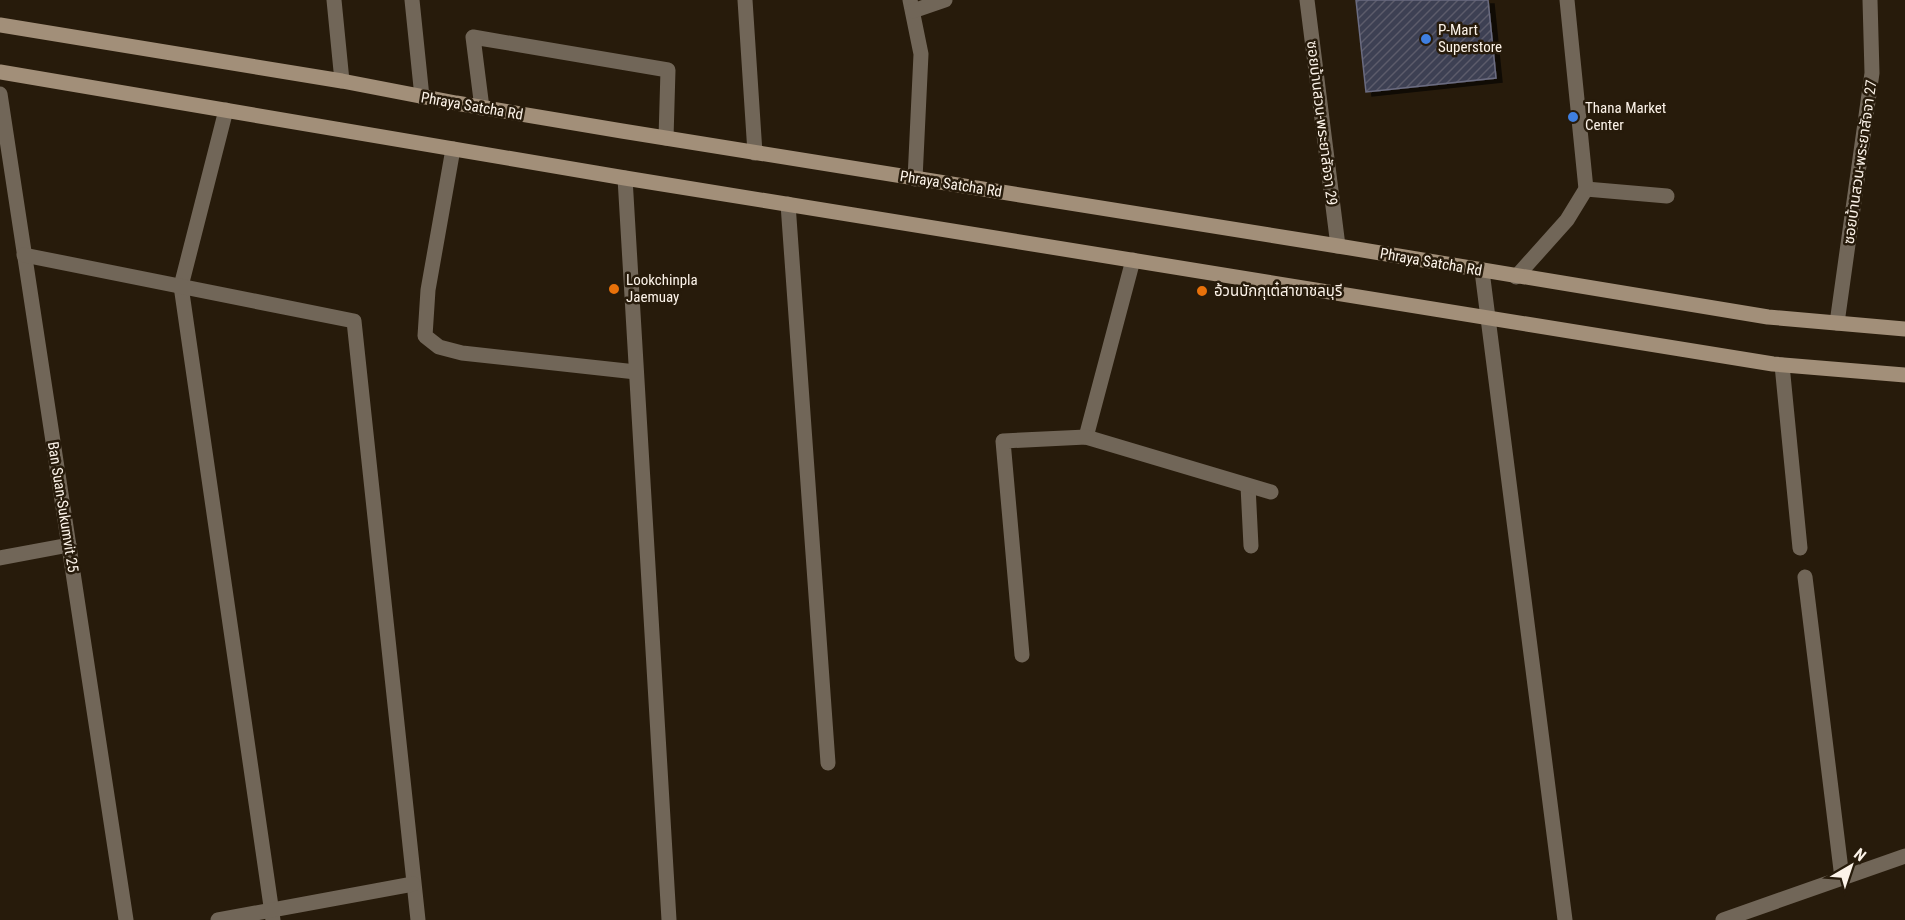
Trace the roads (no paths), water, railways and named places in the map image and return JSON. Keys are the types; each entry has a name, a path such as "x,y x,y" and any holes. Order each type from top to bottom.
{"main road":[{"name":"Phraya Satcha Rd","path":"0,25 342,81 482,108 1768,317 1905,328"},
{"path":"0,72 625,178 1782,365 1905,375"}],"street":[{"path":"334,0 342,81"},
{"path":"412,0 422,97"},
{"path":"745,0 755,153"},
{"path":"915,178 921,54 912,5 945,0"},
{"name":"ซอยบ้านสวน-พระยาสัจจา 29","path":"1307,0 1338,246"},
{"path":"1516,276 1567,220 1586,189 1567,0"},
{"name":"ซอยบ้านสวน-พระยาสัจจา 27","path":"1837,323 1872,73 1870,0"},
{"path":"482,108 473,37 668,70 666,138"},
{"name":"Ban Suan-Sukumvit 25","path":"0,94 126,920"},
{"path":"226,110 181,286 272,914"},
{"path":"453,149 428,291 425,336 439,347 462,353 636,372"},
{"path":"625,178 669,920"},
{"path":"1586,189 1667,196"},
{"path":"788,204 828,763"},
{"path":"24,255 354,321 418,920"},
{"path":"1086,437 1133,260"},
{"path":"1482,271 1565,920"},
{"path":"1782,365 1800,548"},
{"path":"1022,655 1004,441 1086,437 1271,492"},
{"path":"1248,486 1251,546"},
{"path":"0,558 69,545"},
{"path":"1805,577 1842,878"},
{"path":"1723,920 1905,856"},
{"path":"218,920 272,914 413,884"}],"place":[{"name":"P-Mart Superstore","path":"1426,39"},
{"name":"Thana Market Center","path":"1573,117"},
{"name":"Lookchinpla Jaemuay","path":"614,289"},
{"name":"อ้วนบักกุเต๋สาขาชลบุรี","path":"1202,291"}]}
